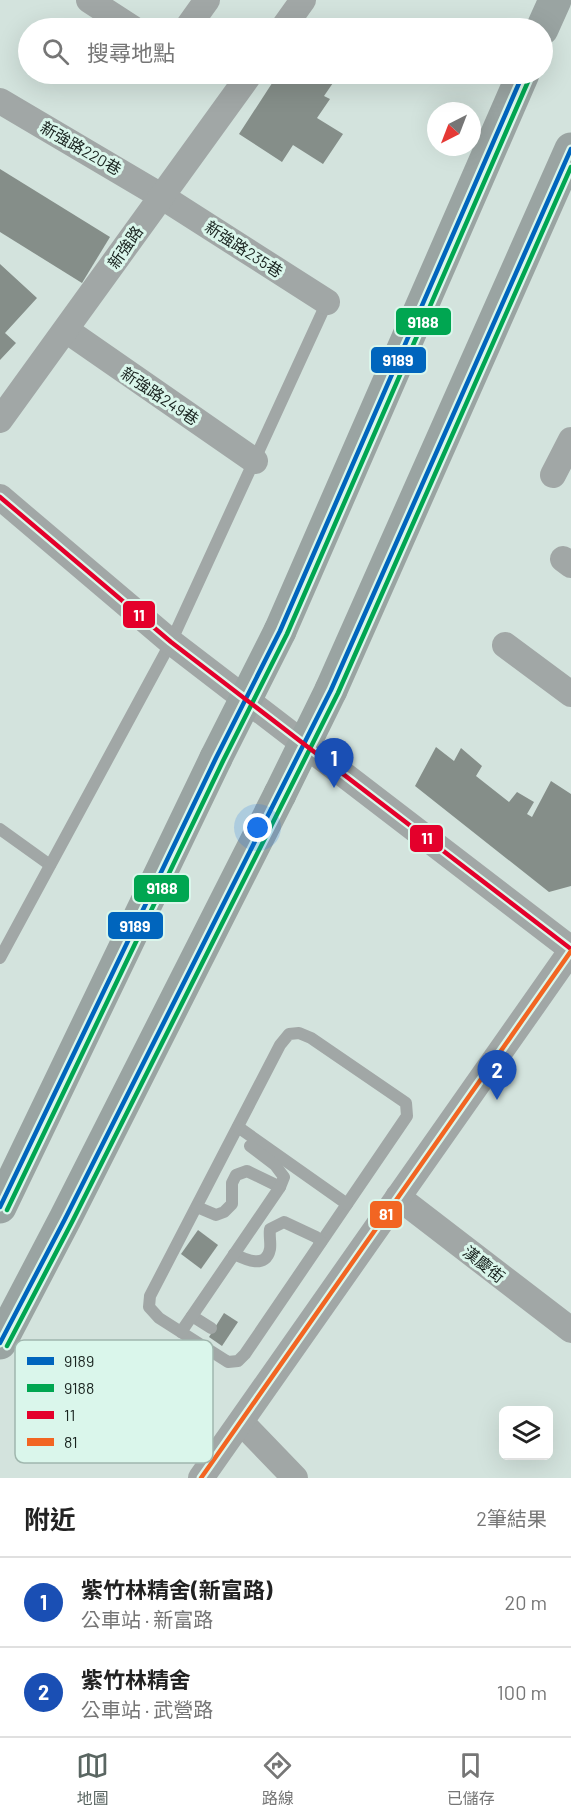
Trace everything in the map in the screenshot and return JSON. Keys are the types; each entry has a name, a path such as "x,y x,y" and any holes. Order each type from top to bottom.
{"highway":[{"path":"548,18 555,0"},
{"path":"0,1208 216,758 280,631 519,84"},
{"path":"0,1343 66,1219 332,690 571,148"}],"street":[{"path":"89,0 117,18"},
{"path":"194,18 207,0"},
{"path":"290,18 303,0"},
{"name":"新強路","path":"0,420 243,84"},
{"name":"新強路220巷","path":"0,101 161,196"},
{"name":"新強路235巷","path":"161,196 327,302"},
{"name":"新強路249巷","path":"66,330 255,461"},
{"path":"553,475 571,440"},
{"path":"0,497 171,642 571,950 213,1461"},
{"path":"505,645 571,694"},
{"name":"漢慶街","path":"398,1197 571,1330"},
{"path":"241,1422 295,1478"},
{"path":"201,1478 212,1463"}],"lane":[{"path":"0,958 171,642 327,302"},
{"path":"0,829 50,865"},
{"path":"194,1340 159,1318 149,1307 150,1296 280,1045 289,1034 311,1038 406,1103 407,1116 238,1361 228,1362 213,1352"},
{"path":"238,1127 347,1204"},
{"path":"181,1332 280,1187 284,1177 275,1165 250,1146"},
{"path":"197,1207 216,1215 225,1212 232,1204 232,1183 236,1175 247,1171 280,1187"},
{"path":"234,1254 254,1262 262,1260 267,1256 270,1248 270,1229 284,1222 316,1237 321,1242"},
{"path":"192,1316 211,1328"}],"building":[{"path":"272,84 332,84 324,96 330,99 317,118 343,134 323,164 293,145 282,162 239,134"},
{"path":"0,169 110,237 82,283 0,232"},
{"path":"0,264 37,298 5,333 16,343 0,360"},
{"path":"436,747 454,761 461,748 482,766 476,776 509,802 517,792 534,802 527,814 532,817 551,781 571,794 571,886 549,892 415,786"},
{"path":"198,1230 218,1245 201,1269 181,1254"},
{"path":"224,1313 238,1322 222,1346 209,1337"}],"transit line":[{"name":"9189","path":"0,1207 216,758 280,631 519,84"},
{"name":"9188","path":"7,1210 223,761 287,634 527,84"},
{"name":"9189","path":"0,1343 65,1219 331,690 571,149"},
{"name":"9188","path":"7,1346 72,1222 338,693 571,167"},
{"name":"11","path":"0,497 171,642 571,949"},
{"name":"81","path":"213,1461 571,951"},
{"name":"81","path":"201,1478 212,1463"}],"place":[{"name":"紫竹林精舍(新富路)","path":"334,788"},
{"name":"紫竹林精舍","path":"497,1100"}]}
